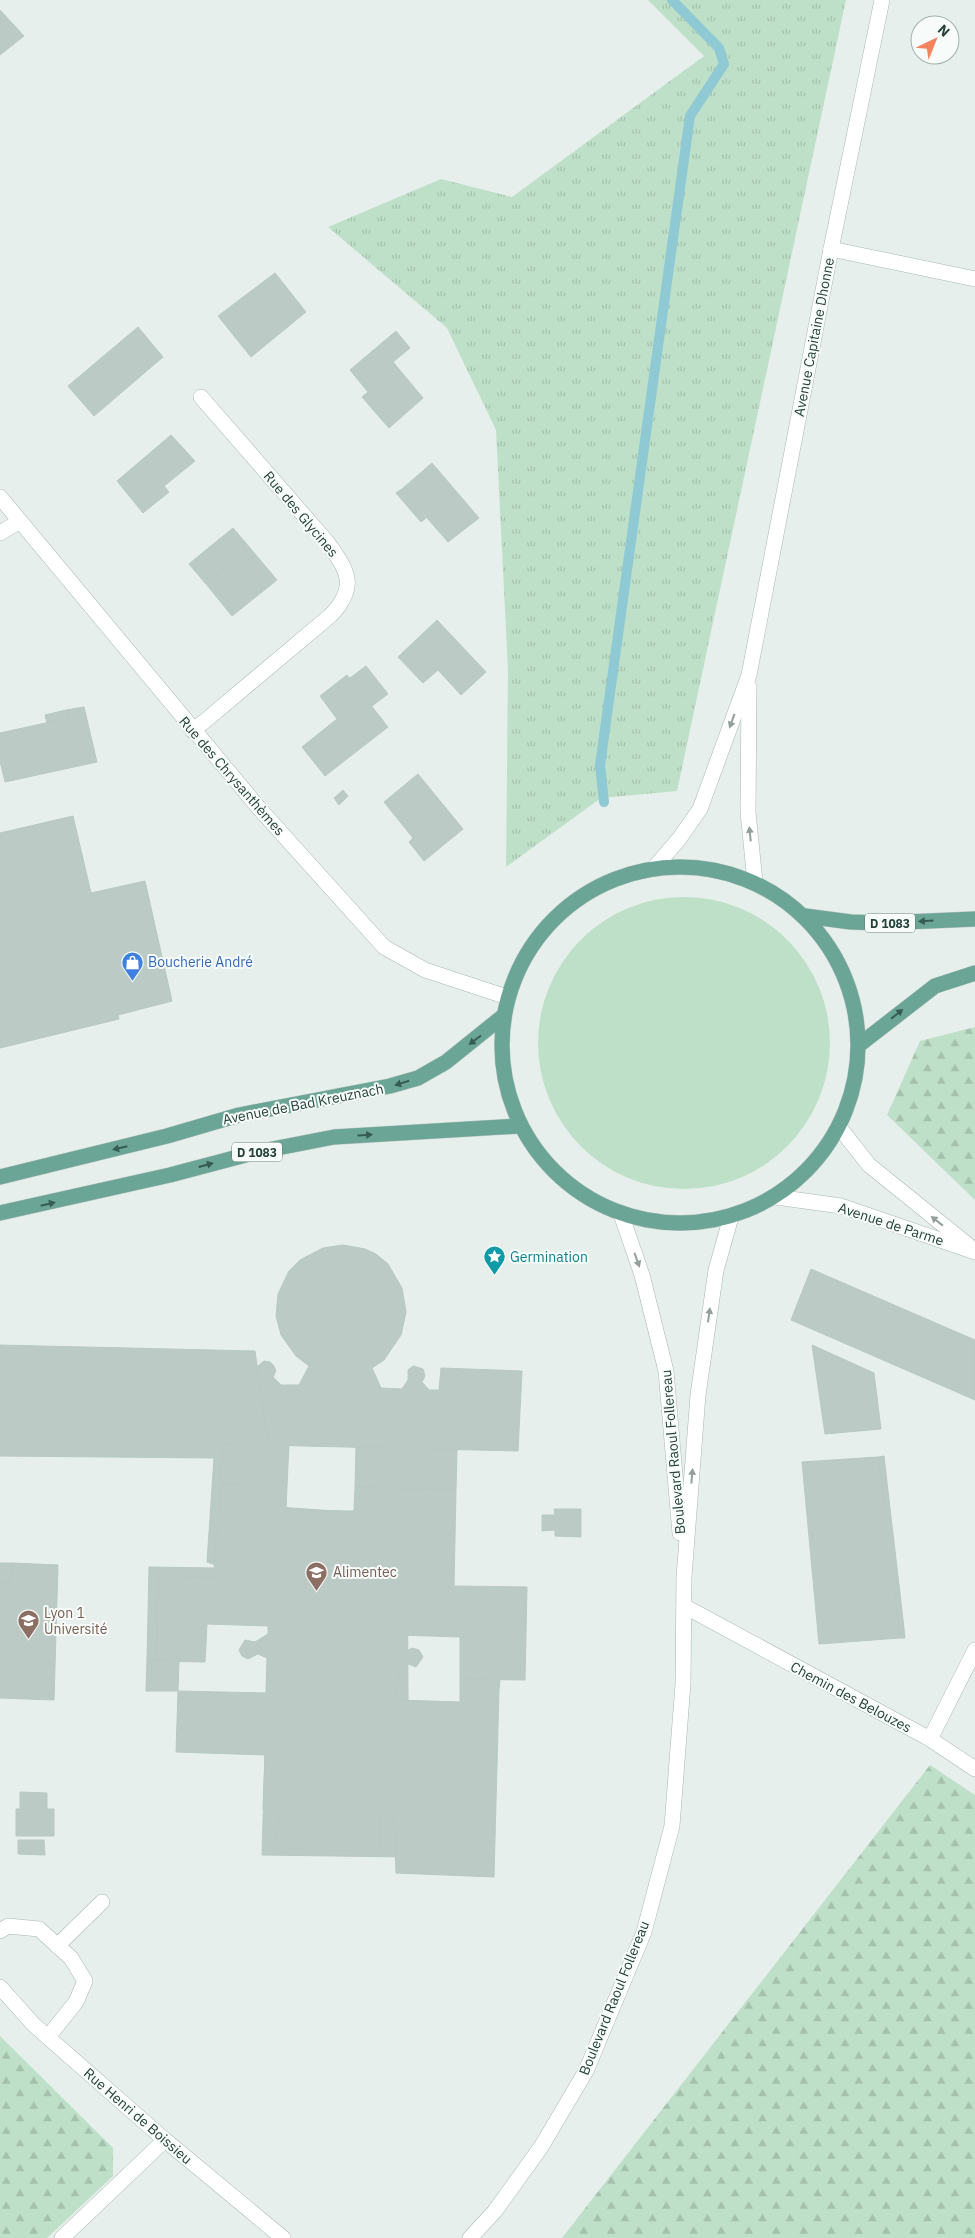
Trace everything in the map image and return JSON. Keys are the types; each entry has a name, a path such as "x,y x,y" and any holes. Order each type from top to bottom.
{"main road":[{"path":"655,867 706,867 755,882 782,898 805,916 828,944 845,975 856,1009 859,1044 854,1087 839,1127 812,1166 776,1196 732,1217 676,1224 621,1214 580,1194 573,1188 546,1163 520,1126 507,1091 501,1054 502,1017 507,997 522,958 546,924 578,897 614,877 655,867"},
{"name":"D 1083","path":"805,916 851,922 883,923 975,919"},
{"path":"859,1044 935,986 975,973"},
{"name":"Avenue de Bad Kreuznach","path":"0,1177 167,1136 239,1115 390,1086 418,1078 446,1062 502,1017"},
{"name":"D 1083","path":"0,1213 151,1179 258,1152 334,1137 520,1126"}],"street":[{"name":"Avenue Capitaine Dhonne","path":"655,867 679,839 700,809 749,676 831,249 882,0"},
{"path":"831,249 975,279"},
{"name":"Rue des Glycines","path":"193,731 331,615 343,602 349,585 343,564 327,542 201,397"},
{"name":"Rue des Chrysanthèmes","path":"0,497 258,808 384,947 425,970 507,997"},
{"path":"0,533 20,521"},
{"name":"Avenue Capitaine Dhonne","path":"749,676 748,812 755,882"},
{"name":"Avenue de Parme","path":"839,1127 869,1165 975,1252"},
{"name":"Avenue de Parme","path":"776,1196 842,1206 975,1252"},
{"name":"Boulevard Raoul Follereau","path":"621,1214 642,1275 666,1371 684,1577"},
{"name":"Boulevard Raoul Follereau","path":"470,2238 494,2210 541,2147 586,2071 644,1932 672,1826 683,1684 684,1577 700,1385 716,1270 732,1217"},
{"name":"Chemin des Belouzes","path":"684,1606 930,1740 975,1769"},
{"path":"930,1740 975,1650"},
{"path":"57,1946 102,1902"},
{"path":"0,1931 8,1926 39,1930 71,1958 85,1981 76,2002 48,2037"},
{"name":"Rue Henri de Boissieu","path":"0,1987 48,2037 165,2140 283,2238"},
{"path":"62,2238 165,2140"}],"green space":[{"path":"648,0 846,0 677,791 601,798 506,867 508,670 496,430 447,328 328,227 441,179 512,197 704,56"},
{"path":"670,897 698,897 726,903 753,914 777,930 797,950 813,974 824,1001 828,1014 830,1043 828,1072 813,1112 797,1136 777,1156 753,1172 726,1183 698,1189 670,1189 642,1183 615,1172 591,1156 571,1136 555,1112 544,1085 538,1057 538,1029 544,1001 555,974 571,950 591,930 615,914 642,903"},
{"path":"975,1027 975,1200 887,1115 920,1041"},
{"path":"930,1765 975,1795 975,2238 562,2238"},
{"path":"0,2036 113,2148 113,2176 47,2238 0,2238"}],"building":[{"path":"0,10 24,36 0,55"},
{"path":"275,273 306,312 251,357 218,316"},
{"path":"138,327 163,357 94,416 68,386"},
{"path":"396,331 410,348 393,362 423,398 389,428 362,397 368,392 350,370"},
{"path":"171,435 195,461 164,486 169,492 143,513 117,481"},
{"path":"432,463 479,518 448,542 402,489"},
{"path":"402,489 426,518 421,522 396,493"},
{"path":"233,528 250,548 218,574 201,554"},
{"path":"250,548 277,580 232,616 206,584"},
{"path":"201,554 218,574 206,584 189,564"},
{"path":"437,620 486,672 461,695 438,670 423,683 398,657"},
{"path":"366,666 388,694 372,706 350,678"},
{"path":"347,675 388,727 325,776 302,747 337,719 320,696"},
{"path":"84,707 97,762 5,782 0,761 0,733 68,718 66,710"},
{"path":"66,710 68,718 47,723 45,715"},
{"path":"418,774 463,829 424,861 409,842 413,838 384,802"},
{"path":"343,790 348,796 339,805 334,798"},
{"path":"73,816 91,893 145,881 172,1001 118,1015 119,1019 0,1048 0,833"},
{"path":"343,1245 365,1249 376,1254 388,1264 402,1288 406,1312 401,1335 384,1360 372,1368 381,1388 402,1389 408,1380 408,1370 413,1366 423,1369 425,1376 422,1382 429,1390 439,1390 441,1368 522,1371 518,1451 0,1439 0,1354 243,1362 243,1399 249,1399 260,1378 257,1371 258,1366 264,1361 270,1362 274,1366 276,1371 273,1377 281,1385 299,1385 309,1366 296,1356 281,1335 276,1316 278,1294 289,1271 300,1260 323,1248"},
{"path":"811,1269 975,1340 975,1400 791,1320"},
{"path":"0,1345 255,1351 277,1507 407,1516 409,1857 262,1855 270,1584 207,1562 214,1458 0,1456"},
{"path":"812,1345 874,1373 881,1429 825,1434"},
{"path":"222,1444 289,1445 287,1486 221,1484"},
{"path":"356,1447 457,1449 456,1490 355,1487"},
{"path":"884,1456 889,1500 884,1500 878,1457"},
{"path":"878,1457 884,1500 889,1500 900,1593 895,1594 900,1638 819,1644 802,1462"},
{"path":"221,1484 287,1486 286,1510 354,1511 355,1487 456,1490 454,1586 527,1587 525,1680 460,1679 460,1637 399,1635 399,1646 407,1651 412,1648 419,1650 423,1657 416,1667 406,1663 398,1669 397,1700 460,1702 460,1690 499,1690 494,1877 396,1873 394,1815 381,1815 380,1848 370,1848 370,1852 288,1849 289,1844 277,1844 278,1809 263,1809 265,1755 176,1752 178,1691 266,1693 267,1658 258,1654 248,1659 242,1656 239,1650 245,1640 255,1642 268,1634 268,1626 207,1624 205,1662 156,1661 158,1576 214,1577 215,1534 218,1535"},
{"path":"554,1509 581,1509 581,1537 555,1536 555,1530 542,1531 542,1515 555,1515"},
{"path":"0,1563 12,1563 11,1583 0,1582"},
{"name":"Lyon 1 Université","path":"12,1563 58,1565 54,1700 0,1698 0,1582 11,1583"},
{"path":"149,1567 214,1568 214,1577 158,1576 156,1661 147,1660"},
{"path":"900,1593 905,1638 900,1638 895,1594"},
{"path":"147,1660 179,1661 178,1691 146,1691"},
{"path":"460,1679 500,1680 499,1690 460,1690"},
{"path":"20,1792 47,1793 47,1809 54,1809 54,1836 16,1836 16,1809 20,1809"},
{"path":"18,1840 44,1840 45,1855 18,1854"}],"waterway":[{"path":"604,802 600,765 690,116 724,64 719,48 672,0"}],"place":[{"name":"Boucherie André","path":"132,981"},
{"name":"Germination","path":"494,1276"},
{"name":"Alimentec","path":"317,1591"},
{"name":"Lyon 1 Université","path":"28,1640"}]}
